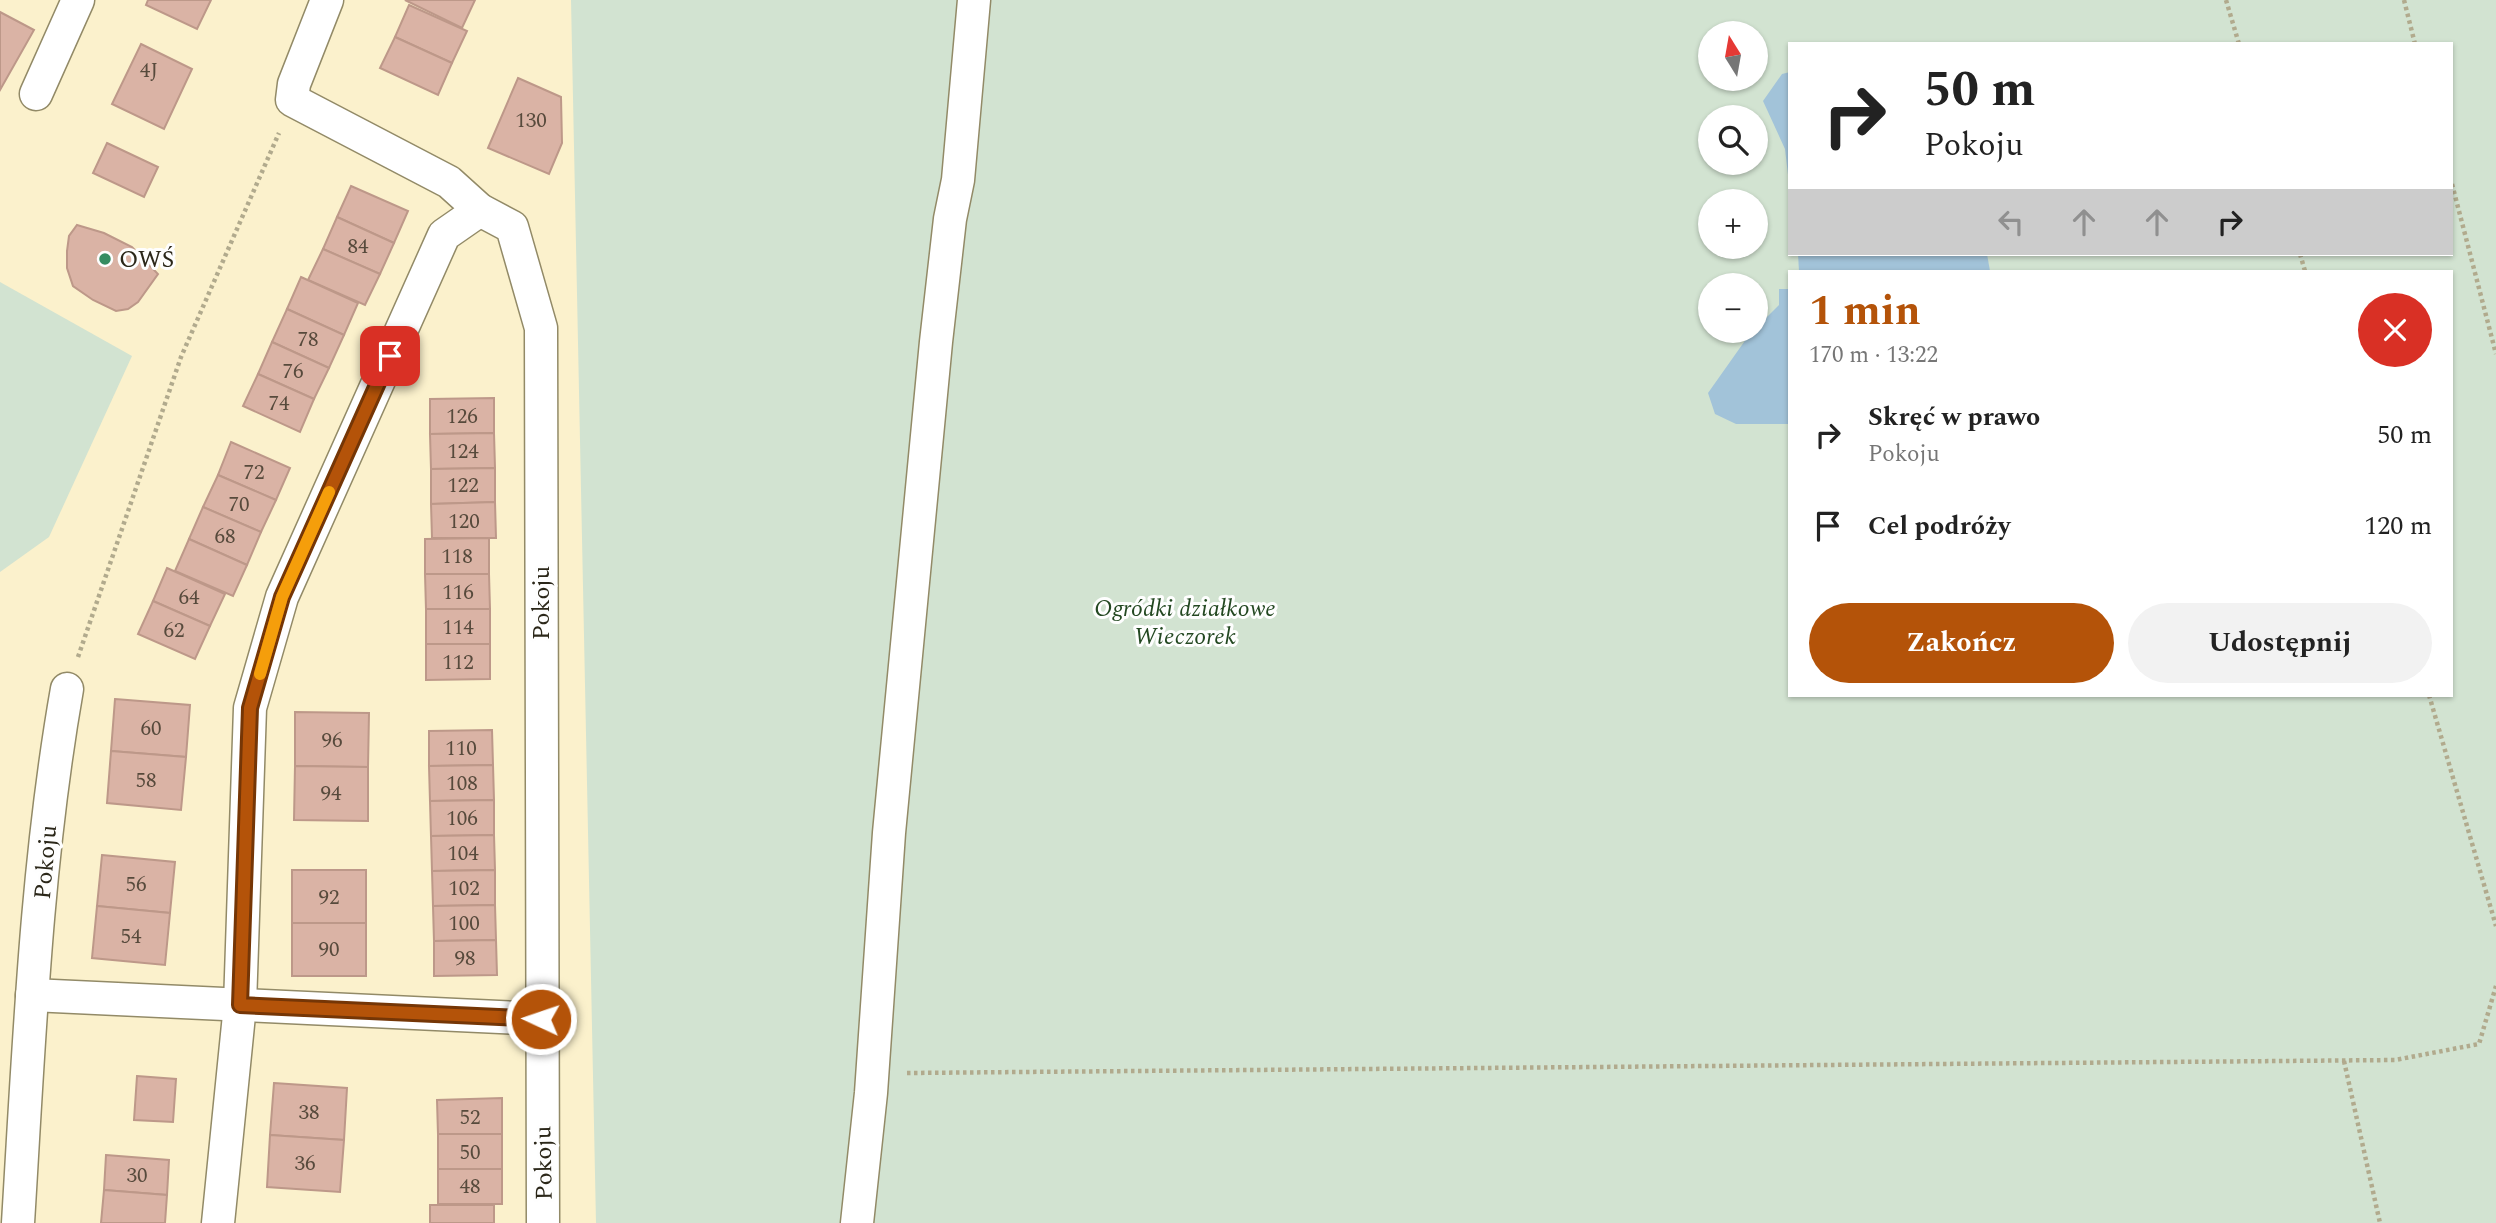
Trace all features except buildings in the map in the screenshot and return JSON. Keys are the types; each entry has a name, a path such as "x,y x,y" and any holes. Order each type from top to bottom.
{"street":[{"path":"36,94 78,0"},
{"path":"292,100 294,84 327,0"},
{"path":"857,1223 873,1073 888,833 936,342 950,219 958,180 974,0"},
{"name":"Pokoju","path":"292,100 449,182 480,210 512,227 541,328 543,1223"},
{"path":"218,1223 240,1005 250,708 282,597 444,235 480,210"},
{"name":"Pokoju","path":"18,1223 32,995 54,761 67,689"},
{"path":"32,995 541,1019"}],"path":[{"path":"2226,0 2238,42"},
{"path":"2404,0 2414,42"},
{"path":"67,689 181,357 292,100"},
{"path":"2453,188 2496,354"},
{"path":"2430,697 2496,926"},
{"path":"873,1073 2395,1060 2479,1044 2496,986"},
{"path":"2344,1061 2380,1223"}],"green space":[{"name":"Ogródki działkowe Wieczorek","path":"571,0 2496,0 2496,1223 596,1223"},
{"path":"0,282 132,356 49,537 0,572"}],"water":[{"path":"1788,72 1788,175 1785,149 1768,112 1768,105 1763,101 1782,74"},
{"path":"1798,256 1987,256 1990,270 1799,270"},
{"path":"1779,289 1788,289 1788,424 1736,424 1715,414 1708,393 1743,343 1768,343 1768,316 1779,305"}],"slow traffic":[{"path":"260,674 282,597 329,492"}],"place":[{"name":"OWŚ","path":"105,259"}],"route":[{"path":"390,356 282,597 250,708 240,1005 541,1019"}]}
